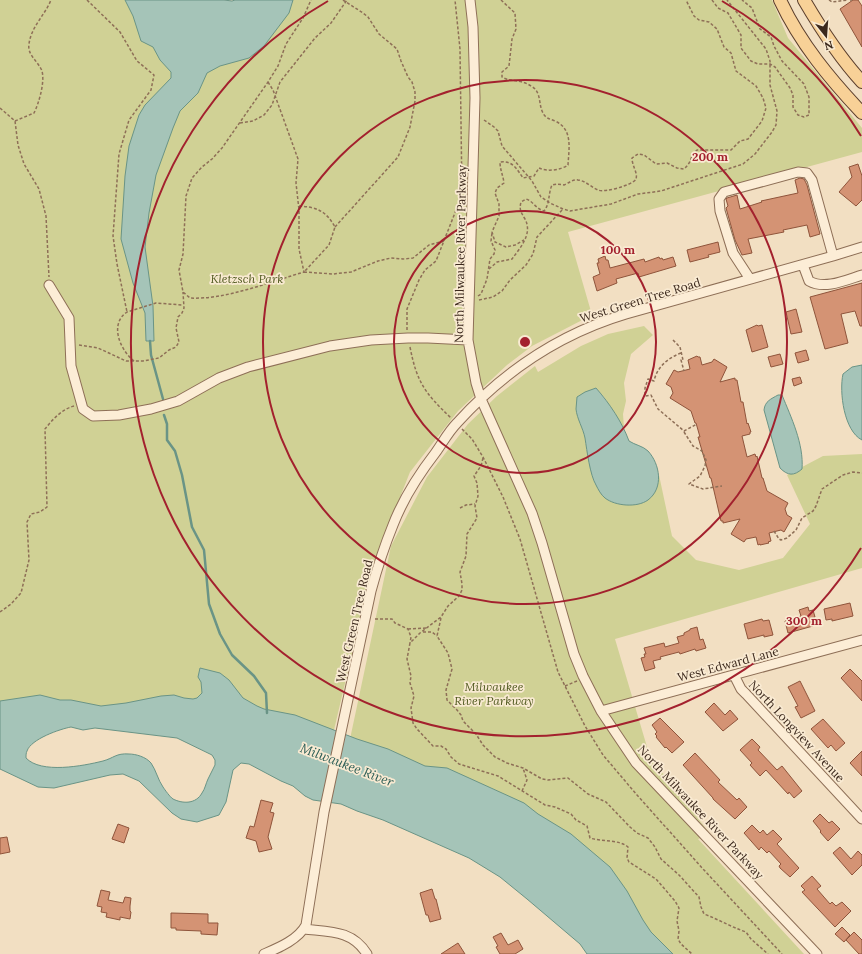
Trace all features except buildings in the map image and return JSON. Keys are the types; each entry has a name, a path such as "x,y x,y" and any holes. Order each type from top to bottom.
{"main road":[{"path":"780,0 806,45 833,82 862,113"},
{"path":"804,0 824,34 850,69 862,82"}],"street":[{"name":"North Milwaukee River Parkway","path":"470,0 473,27 475,118 468,340 476,384 481,399 532,513 574,654 584,678 601,711 636,763 817,954"},
{"path":"750,279 734,253 720,211 720,199 724,192 731,190 798,172 807,173 812,180 833,256"},
{"name":"West Green Tree Road","path":"304,929 308,919 324,812 380,559 393,524 406,497 425,466 457,423 502,379 537,354 582,330 611,318 803,265 862,247"},
{"path":"803,265 810,281 818,285 825,285 862,275"},
{"path":"49,285 69,318 71,366 83,410 93,416 119,415 151,410 178,401 219,378 248,367 330,346 371,340 408,338 468,340"},
{"name":"West Edward Lane","path":"601,711 862,640"},
{"name":"North Longview Avenue","path":"734,675 741,689 862,819"},
{"path":"264,954 289,941 304,929 347,935 357,942 367,954"}],"path":[{"path":"14,121 34,113 38,105 41,93 42,71 31,55 28,45 32,33 51,0"},
{"path":"87,0 120,32 137,61 154,75 151,90 128,120 119,154 114,236 117,264 127,312"},
{"path":"70,344 98,348 126,361 156,359 176,347 179,342 176,328 177,322 178,317 182,313 183,305 183,292 179,270 183,254 185,207 188,189 192,178 202,167 212,160 268,82 278,66 286,44 303,18 311,0"},
{"path":"304,272 329,245 335,227 398,157 407,139 415,101 415,92 412,82 408,77 397,49 379,34 363,12 343,0"},
{"path":"408,333 407,309 419,280 425,270 436,261 462,195 460,49 455,0"},
{"path":"469,300 481,294 487,279 490,259 495,250 492,241 492,232 499,216 499,204 495,193 497,188 504,183 500,162 506,161 512,164 523,178 534,176 539,168 543,170 563,169 568,165 570,143 567,131 560,123 545,117 542,111 539,95 533,86 522,81 505,79 502,77 502,72 509,66 512,39 516,29 514,13 501,0"},
{"path":"489,269 497,262 512,259 526,239 528,229 526,220 520,208 521,202 526,199 531,200 540,210 544,211 552,185 564,185 574,179 581,180 598,190 605,192 633,183 636,178 636,171 632,164 632,158 638,154 656,164 667,163 677,168 684,168 690,164 692,154 697,150 731,150 740,141 748,139 753,134 762,120 766,108 763,98 756,86 736,71 732,53 724,47 717,29 709,22 699,20 694,16 686,0"},
{"path":"712,0 718,8 728,13 741,35 741,48 751,61 758,64 770,64 775,67 790,88 793,95 793,107 798,115 804,117 809,115 809,97 804,84 782,61 774,46 771,36 760,29 752,8 742,0"},
{"path":"475,118 484,120 494,126 498,131 502,146 529,178 541,197 563,210 577,210 610,204 638,194 671,188 743,164 755,154 772,132 776,125 777,111 770,85 769,55 766,49 727,0"},
{"path":"829,0 832,2 850,0"},
{"path":"240,123 253,120 264,115 272,105 280,82 315,38 331,23 346,1"},
{"path":"268,82 274,90 298,159 296,183 299,206 299,249 304,272"},
{"path":"0,108 14,121 18,145 24,164 39,189 46,216 49,285"},
{"path":"299,206 322,211 335,227"},
{"path":"469,300 482,300 493,297 502,291 510,280 530,260 537,237 563,210"},
{"path":"492,232 495,242 506,247 515,245 526,239"},
{"path":"183,292 190,298 202,299 220,296 304,272 333,274 351,272 378,261 391,258 414,258 429,245 444,240"},
{"path":"134,361 125,353 118,333 117,328 120,319 127,312 156,303 183,305"},
{"path":"673,340 680,347 684,371"},
{"path":"409,344 414,366 422,387 431,399 450,417"},
{"path":"681,353 666,362 657,372 654,381 648,379 645,388 645,396 652,395 658,409 684,432 693,446 702,451 706,463 700,476 689,484 703,489 722,486"},
{"path":"0,612 11,604 21,593 29,560 27,522 32,514 40,512 46,507 45,429 68,407 81,404"},
{"path":"684,432 696,424"},
{"path":"410,644 420,633 441,617 448,606 459,596 462,590 460,572 466,556 467,534 477,518 476,504 478,496 477,483 474,476 481,466 484,457"},
{"path":"774,530 778,538 781,540 787,538 796,530 802,518 813,511 822,489 843,475 853,472 862,473"},
{"path":"460,508 466,505 476,504"},
{"path":"437,636 441,617"},
{"path":"374,619 392,619 396,623 408,629 427,628"},
{"path":"408,629 411,637 406,659 411,676 410,683 414,696 411,708 413,722 417,729 433,746 441,746 459,764 498,776 545,805 555,807 571,814 576,820 587,826 590,838 595,840 606,839 624,844 628,847 627,858 629,862 656,879 675,900 679,908 677,921 679,931 678,939 681,944 692,954"},
{"path":"420,633 427,631 432,632 437,636 448,653 452,669 446,690 447,700 457,710 461,715 463,722 476,734 483,745 495,756 507,763 523,768 532,774 548,780 568,778 588,794 600,798 606,802 630,827 637,833 648,838 655,847 661,859 679,875 699,897 704,914 721,920 732,928 746,932 751,939 768,954"},
{"path":"565,686 584,678"},
{"path":"522,791 527,780 523,768"}],"green space":[{"name":"Kletzsch Park","path":"0,0 158,0 196,29 264,0 772,0 788,38 862,128 862,152 568,232 592,315 532,346 507,365 458,411 410,472 372,568 334,730 155,721 0,725"},
{"name":"Milwaukee River Parkway","path":"644,326 653,335 631,354 624,383 626,401 623,414 624,428 604,397 596,388 576,410 584,431 588,458 595,484 656,490 659,475 672,536 696,560 739,570 783,558 810,524 787,475 823,456 862,454 862,568 615,639 650,757 711,835 698,839 804,954 624,954 350,739 391,546 427,477 468,424 497,396 535,366 538,372 581,346 608,334"}],"water":[{"path":"125,0 293,0 289,13 264,46 249,58 220,66 207,73 198,93 180,111 173,128 156,175 145,247 153,306 154,341 146,341 145,313 133,283 121,239 125,176 129,146 139,115 145,105 171,78 171,72 160,60 153,47 141,41 133,16"},
{"path":"862,365 862,440 856,435 847,420 844,410 842,382 843,374 852,367"},
{"path":"596,388 615,413 629,441 646,449 655,462 658,483 653,495 643,503 626,505 609,501 601,494 594,481 584,434 576,409 577,397"},
{"path":"778,395 782,395 799,440 802,469 794,474 788,474 780,468 764,410 767,402"},
{"name":"Milwaukee River","path":"200,668 220,673 229,680 243,698 264,709 295,715 357,739 388,749 425,766 447,768 524,803 538,814 571,834 610,867 627,891 651,932 673,954 587,954 580,944 500,877 469,858 383,820 341,804 313,800 305,796 293,786 249,764 241,763 233,770 226,802 219,815 197,822 181,819 172,813 139,781 123,774 110,775 54,788 38,787 0,769 0,701 40,695 60,700 71,700 101,706 174,695 193,699 197,698 202,693 201,682 198,677","holes":["71,727 83,730 95,728 177,738 212,755 215,760 215,765 204,790 199,797 193,801 181,802 173,799 166,792 151,763 138,755 121,754 95,763 63,767 42,766 33,763 26,758 26,753 34,742 46,735"]}],"waterway":[{"path":"150,341 151,355 163,399"},
{"path":"164,415 167,424 167,440 175,451 182,475 192,527 204,550 209,604 220,634 232,655 254,676 266,693 267,713"}]}
